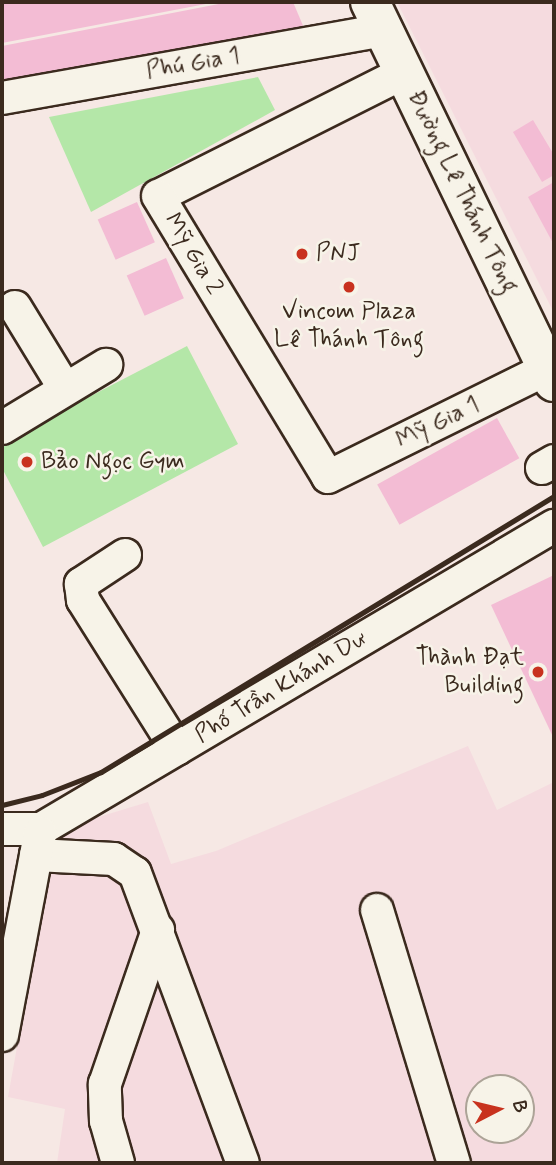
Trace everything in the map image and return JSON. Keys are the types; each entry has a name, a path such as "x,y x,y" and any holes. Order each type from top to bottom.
{"main road":[{"name":"Đường Lê Thánh Tông","path":"377,16 551,375"}],"street":[{"name":"Phú Gia 1","path":"2,98 377,16"},
{"name":"Mỹ Gia 2","path":"328,477 158,196 405,72"},
{"path":"15,307 65,389"},
{"path":"2,428 106,365"},
{"name":"Mỹ Gia 1","path":"328,477 551,375"},
{"name":"Phố Trần Khánh Dư","path":"2,830 39,842 177,749 554,526"},
{"path":"125,555 81,584 83,600 177,749"},
{"path":"2,1035 39,842 126,864 135,873 158,930 243,1163"},
{"path":"377,910 454,1163"},
{"path":"118,1163 106,1121 105,1084 158,930"}],"shaded area":[{"path":"397,2 554,2 554,313 452,111"},
{"path":"468,746 497,810 554,782 554,1163 57,1163 65,1109 8,1097 56,830 148,802 171,864 216,851"}],"green space":[{"path":"258,77 275,110 91,212 49,117"},
{"path":"187,346 238,444 43,547 2,468 2,442"}],"building":[{"path":"229,2 293,2 304,28 2,87 2,46"},
{"path":"2,3 211,3 2,43"},
{"path":"533,120 554,155 554,175 542,182 513,132"},
{"path":"554,182 554,245 528,197"},
{"path":"137,202 155,242 116,260 98,219"},
{"path":"166,258 184,298 145,316 127,275"},
{"path":"497,418 519,458 399,525 377,484"},
{"name":"Thành Đạt Building","path":"554,575 554,739 491,605"}],"railway":[{"path":"2,805 42,795 101,772 554,496"}],"place":[{"name":"PNJ","path":"302,254"},
{"name":"Vincom Plaza Lê Thánh Tông","path":"349,287"},
{"name":"Bảo Ngọc Gym","path":"27,462"},
{"name":"Thành Đạt Building","path":"538,672"}]}
